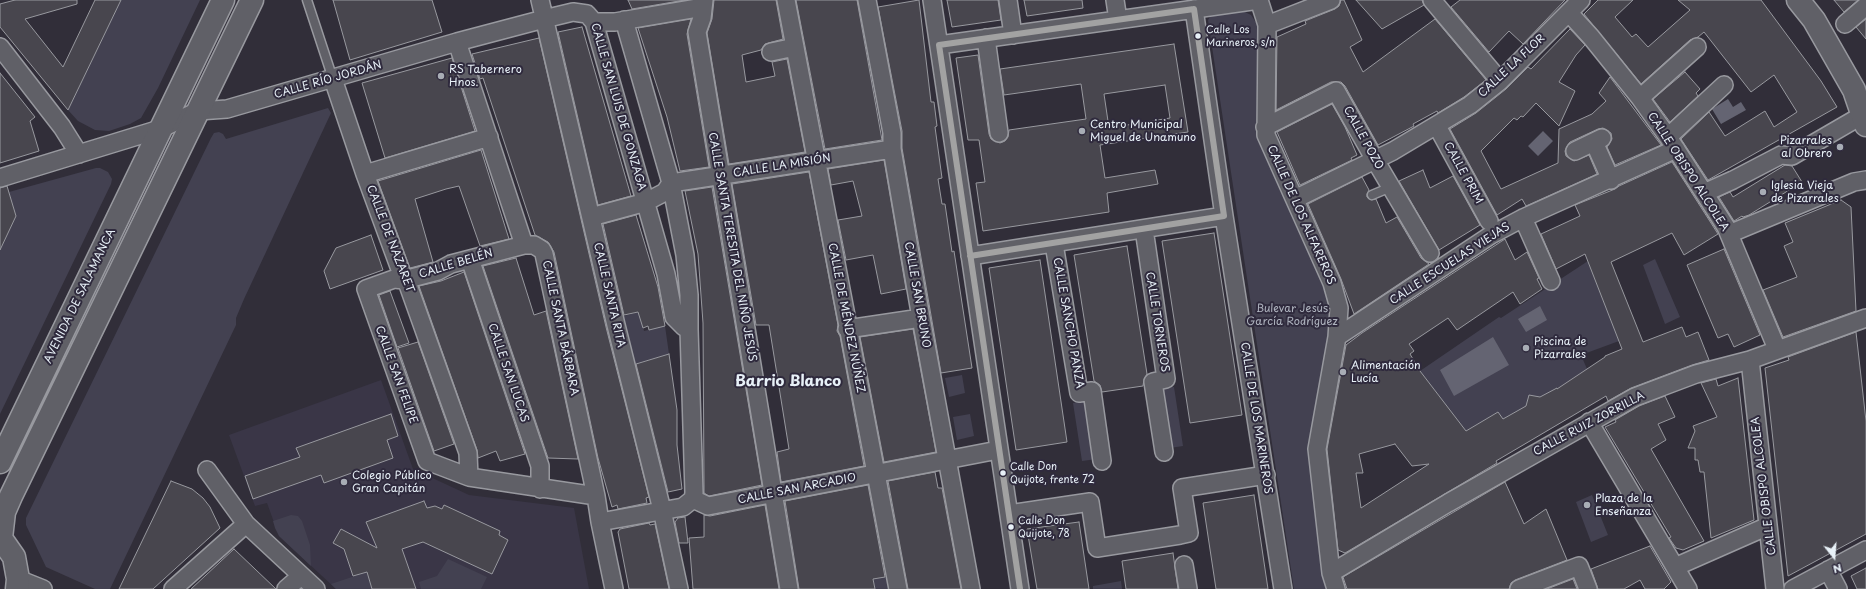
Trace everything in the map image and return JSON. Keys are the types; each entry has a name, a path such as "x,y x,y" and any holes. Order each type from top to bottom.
{"main road":[{"name":"AVENIDA DE SALAMANCA","path":"0,462 223,0"},
{"path":"198,111 188,93 222,24 228,0"},
{"name":"AVENIDA DE SALAMANCA","path":"1,538 4,512 11,496 252,0"},
{"path":"1798,0 1814,20 1836,58 1854,90 1865,118"},
{"name":"AVENIDA DE SALAMANCA","path":"114,282 134,215 161,160 160,129"},
{"path":"1,538 14,557 18,584"}],"street":[{"name":"CALLE SANTA RITA","path":"540,0 662,510 679,589"},
{"name":"CALLE DE MÉNDEZ NÚÑEZ","path":"786,0 847,329 898,589"},
{"name":"CALLE SAN BRUNO","path":"867,0 892,133 892,149 921,318 971,589"},
{"path":"932,0 998,450 1020,589"},
{"path":"1008,0 1013,35"},
{"path":"1115,0 1118,20"},
{"path":"939,45 1259,0"},
{"name":"CALLE DE LOS ALFAREROS","path":"1259,0 1267,25 1266,135 1332,283 1339,308 1337,337 1317,449 1331,573 1336,589"},
{"path":"1267,25 1332,0"},
{"path":"1432,0 1500,81"},
{"name":"CALLE LA FLOR","path":"1294,199 1375,160 1437,126 1470,105 1500,81 1581,0"},
{"name":"CALLE RÍO JORDÁN","path":"198,111 227,109 457,42 573,12 591,18 615,22 704,3"},
{"name":"CALLE SANTA TERESITA DEL NIÑO JESÚS","path":"704,3 702,18 697,32 772,494 789,589"},
{"path":"1845,24 1866,6"},
{"name":"CALLE DE LOS MARINEROS","path":"1194,9 1224,216 1283,589"},
{"name":"CALLE OBISPO ALCOLEA","path":"1569,13 1591,37 1640,98 1672,143 1704,193 1729,234 1777,350"},
{"name":"CALLE SAN LUIS DE GONZAGA","path":"591,18 666,274 674,317 688,329"},
{"path":"600,522 683,506 693,499 694,493 688,329 689,295 685,255 671,182 624,20"},
{"path":"986,38 999,133"},
{"path":"457,42 524,244"},
{"path":"0,47 62,127 80,154"},
{"path":"771,52 795,47"},
{"path":"1640,98 1697,47"},
{"name":"CALLE DE NAZARET","path":"333,79 365,174 404,280 408,285 468,453 469,478"},
{"name":"CALLE ESCUELAS VIEJAS","path":"1337,337 1491,235 1523,218 1611,180 1672,143 1724,85"},
{"name":"CALLE POZO","path":"1265,127 1336,91 1430,253"},
{"path":"0,178 160,129 198,111"},
{"path":"1704,193 1781,155 1792,156 1865,118"},
{"name":"CALLE PRIM","path":"1437,126 1489,221"},
{"path":"365,174 488,138"},
{"path":"1574,151 1598,140 1611,180"},
{"name":"CALLE LA MISIÓN","path":"671,182 892,149"},
{"path":"1729,234 1854,182 1866,180"},
{"name":"CALLE SAN LUIS DE GONZAGA","path":"646,202 665,192 671,182"},
{"path":"591,217 646,202"},
{"path":"970,256 1054,244 1224,216"},
{"path":"1523,218 1551,281"},
{"name":"CALLE TORNEROS","path":"1144,229 1166,379 1153,382 1164,452"},
{"name":"CALLE BELÉN","path":"366,289 394,279 404,280 438,271 451,264 524,244"},
{"name":"CALLE SANTA BÁRBARA","path":"524,244 534,245 542,250 544,254 596,496 614,589"},
{"name":"CALLE SANCHO PANZA","path":"1054,244 1079,393 1092,391 1102,461"},
{"name":"CALLE SAN LUCAS","path":"470,259 540,466 540,489"},
{"name":"CALLE SAN FELIPE","path":"366,289 427,461 469,478"},
{"path":"847,329 921,318"},
{"name":"CALLE RUIZ ZORRILLA","path":"1331,573 1448,502 1635,397 1696,374 1750,360 1866,318"},
{"name":"CALLE OBISPO ALCOLEA","path":"1750,360 1775,589"},
{"path":"1589,422 1688,589"},
{"name":"CALLE SAN ARCADIO","path":"693,499 708,506 876,475 998,450"},
{"path":"207,470 246,524 316,589"},
{"path":"1009,514 1090,502 1097,548 1165,538 1189,534 1182,488 1266,475"},
{"path":"469,478 596,496"},
{"path":"173,589 246,524"},
{"path":"1676,567 1768,526"},
{"path":"1792,589 1866,550"},
{"path":"1184,565 1188,589"},
{"path":"1519,589 1579,566 1588,589"},
{"path":"1828,570 1838,589"},
{"path":"286,589 301,576"},
{"path":"18,584 43,589"}],"lane":[{"name":"CALLE DE NAZARET","path":"307,0 333,79"},
{"path":"1372,195 1391,187"}],"shaded area":[{"name":"Colegio Público Gran Capitán","path":"381,380 413,469 469,495 574,508 589,589 336,589 279,536 267,503 255,506 229,435"}],"green space":[{"path":"121,0 200,0 158,88 141,118 130,124 109,131 95,130 78,121 68,110"},
{"name":"Bulevar Jesús García Rodríguez","path":"1243,11 1251,15 1259,27 1260,135 1323,281 1331,307 1332,321 1311,453 1325,583 1327,589 1294,589 1208,20 1214,15"},
{"path":"328,108 331,113 244,299 236,318 236,325 110,589 95,589 46,567 26,525 26,518 214,133 219,132 223,134 226,139"},
{"path":"100,168 108,172 112,179 111,184 0,414 0,250 16,216 9,192"},
{"path":"1655,259 1680,317 1665,324 1643,265"},
{"name":"Piscina de Pizarrales","path":"1588,261 1619,341 1581,355 1587,369 1557,389 1573,416 1520,447 1498,412 1466,431 1420,371 1499,317 1501,318"},
{"path":"639,312 644,331 665,326 669,354 631,365 620,317"},
{"path":"962,375 965,393 949,397 945,378"},
{"path":"1174,387 1183,446 1170,448 1160,389"},
{"path":"1088,400 1097,459 1082,461 1073,403"},
{"path":"970,414 974,436 957,440 953,417"},
{"path":"1592,495 1608,535 1591,542 1576,502"},
{"path":"291,515 298,516 302,521 310,545 311,566 279,536 275,528 273,521"},
{"path":"448,559 487,577 481,589 421,589 419,582 437,576"},
{"path":"367,572 372,589 336,589 331,584"},
{"path":"888,576 890,589 875,589 873,579"},
{"path":"1121,581 1122,589 1093,589 1093,586"}],"water":[{"path":"1728,99 1733,107 1741,102 1746,110 1721,124 1712,109"},
{"path":"1543,131 1553,141 1538,156 1528,146"},
{"path":"1540,306 1547,320 1526,332 1518,319"},
{"path":"1493,337 1509,365 1454,396 1440,370"}],"building":[{"path":"15,0 77,0 77,4 25,19 63,67 95,0 121,0 68,110 0,27 0,4"},
{"path":"333,0 432,0 442,32 350,60"},
{"path":"628,0 685,0 632,9"},
{"path":"714,0 776,0 783,39 765,44 761,50 742,55 746,82 775,76 772,62 787,59 805,152 729,164 707,33 712,19"},
{"path":"796,0 857,0 882,140 825,149"},
{"path":"919,0 931,102 934,102 937,126 935,127 942,178 938,179 942,204 945,204 952,252 954,251 972,368 941,373 902,148 902,131 878,7"},
{"path":"947,0 998,0 1001,20 952,27"},
{"path":"1024,0 1082,0 1083,8 1027,16"},
{"path":"1341,0 1344,0 1362,40 1350,47 1363,72 1435,19 1486,80 1464,97 1438,113 1437,111 1413,124 1414,126 1378,145 1345,86 1341,82 1331,82 1276,110 1277,37 1306,24 1305,21 1335,9 1339,6"},
{"path":"1356,0 1422,0 1424,5 1382,29"},
{"path":"1460,0 1565,0 1523,44 1509,31 1489,52 1451,7"},
{"path":"1598,0 1633,0 1615,17 1632,37 1636,34 1648,47 1690,10 1678,0 1761,0 1821,81 1837,107 1708,180 1681,139 1709,112 1725,136 1765,111 1774,127 1797,112 1774,75 1751,92 1704,32 1698,37 1690,40 1641,84 1584,14"},
{"path":"1834,0 1858,0 1844,12"},
{"path":"691,19 687,34 709,167 680,171 667,117 638,28"},
{"path":"1866,19 1866,39 1856,27"},
{"path":"582,27 631,196 598,205 558,32"},
{"path":"1570,29 1585,45 1576,55 1559,82 1575,91 1559,126 1536,103 1523,117 1521,116 1517,120 1514,118 1481,151 1501,189 1558,163 1559,129 1592,114 1606,101 1599,93 1610,77 1661,145 1615,165 1607,147 1612,139 1611,133 1603,128 1598,129 1570,142 1565,151 1566,156 1574,161 1589,155 1597,174 1526,206 1522,199 1497,215 1450,129 1476,113 1506,89 1528,67 1531,69"},
{"path":"539,38 606,327 649,497 646,498 647,503 618,509 617,505 612,507 598,458 554,252 548,242 535,235 483,78 480,79 472,54"},
{"path":"1174,44 1188,132 1100,145 1105,178 1155,170 1158,184 1107,193 1109,212 983,231 976,183 985,182 979,140 968,140 956,58 978,55 989,134 991,139 1000,143 1005,141 1008,137 1009,130 1086,119 1081,84 1004,95 1000,69","holes":["1165,85 1170,118 1109,128 1104,94"]},
{"path":"452,58 475,131 385,158 362,83"},
{"path":"1685,72 1700,89 1696,93 1698,96 1670,122 1653,99"},
{"path":"0,73 35,117 30,121 39,151 0,163"},
{"path":"1332,104 1345,127 1357,155 1351,158 1352,160 1300,185 1277,132"},
{"path":"481,150 509,239 480,246 459,186 446,189 415,199 433,262 410,268 378,181"},
{"path":"884,160 906,289 881,294 873,255 846,260 838,220 862,216 853,181 831,185 828,169"},
{"path":"1672,162 1718,234 1684,255 1672,233 1611,262 1643,342 1682,327 1686,337 1698,332 1709,360 1631,388 1608,401 1606,396 1496,461 1497,463 1345,553 1338,550 1327,449 1346,345 1505,239 1515,260 1527,252 1539,278 1537,279 1542,289 1520,304 1513,292 1457,330 1448,318 1409,344 1414,351 1410,354 1420,371 1466,431 1498,412 1503,419 1526,406 1529,395 1540,397 1557,389 1605,356 1622,349 1585,254 1556,269 1541,234 1580,216 1575,205","holes":["1395,444 1412,466 1429,464 1361,508 1356,473 1363,473 1359,454"]},
{"name":"Iglesia Vieja de Pizarrales","path":"1785,165 1792,166 1802,182 1749,215 1742,216 1734,221 1719,197 1730,192 1733,197"},
{"path":"1423,170 1430,188 1453,176 1480,225 1439,250 1399,181"},
{"path":"809,172 838,325 837,331 840,336 864,466 781,482 777,452 789,449 769,325 756,325 732,184"},
{"path":"1362,177 1369,190 1367,197 1371,200 1376,199 1386,223 1397,217 1421,258 1429,264 1354,314 1341,279 1308,204"},
{"path":"7,186 16,216 0,250 0,188"},
{"path":"712,187 762,485 709,496 704,493 703,323 698,254 685,191"},
{"path":"1841,200 1851,207 1856,311 1783,337 1763,290 1797,277 1784,246 1793,242 1785,223"},
{"path":"636,215 658,287 665,326 649,330 648,326 643,328 638,312 624,315 603,224"},
{"path":"1214,233 1242,415 1190,423 1162,241"},
{"path":"371,235 383,270 330,289 324,271 336,248"},
{"path":"1127,246 1147,374 1144,379 1143,386 1102,392 1100,385 1094,381 1074,255"},
{"path":"1724,249 1760,335 1734,347 1728,334 1718,338 1687,265"},
{"path":"516,258 534,315 546,311 578,459 548,458 483,266"},
{"path":"1040,260 1067,442 1016,450 989,268"},
{"path":"464,272 525,454 500,461 496,451 478,458 477,450 419,286 441,281"},
{"path":"390,291 409,343 397,347 379,295"},
{"path":"913,329 936,452 884,462 860,337"},
{"path":"1856,332 1866,421 1866,534 1788,576 1765,368 1789,360 1788,357"},
{"path":"418,342 454,444 434,451 398,348"},
{"path":"669,354 677,410 677,445 682,489 668,492 636,364"},
{"path":"1738,378 1754,520 1711,538 1704,472 1700,472 1698,460 1695,460 1695,448 1688,448 1695,431 1693,426 1717,417 1701,383 1716,379 1718,386"},
{"path":"1665,396 1675,417 1658,424 1666,440 1651,449 1704,541 1683,550 1676,548 1669,538 1671,537 1605,427 1616,422 1615,420 1639,406"},
{"path":"391,414 398,436 387,440 393,458 324,483 321,475 253,499 245,476 300,457 296,448"},
{"path":"935,472 938,488 942,488 961,589 908,589 888,481"},
{"path":"171,481 192,489 203,498 210,507 220,528 153,589 119,589"},
{"path":"1505,482 1524,524 1546,509 1567,560 1515,580 1511,583 1509,589 1347,589 1343,577"},
{"path":"868,485 885,577 873,579 875,589 799,589 785,501"},
{"path":"1254,495 1268,589 1216,589 1203,503"},
{"path":"424,501 427,508 435,506 442,509 444,505 500,531 499,535 508,540 492,574 423,542 402,549 416,589 372,589 367,572 353,576 344,549 333,543 341,529 377,548 366,522"},
{"path":"765,505 779,589 693,589 689,538 704,537 704,515 710,516"},
{"path":"685,517 688,543 679,543 675,522 678,518"},
{"path":"1079,522 1089,589 1037,589 1027,529"},
{"path":"649,523 650,525 655,524 669,589 629,589 618,532 620,529"},
{"path":"1650,546 1671,582 1664,589 1645,589 1640,580 1624,589 1598,589 1591,569"},
{"path":"234,549 276,589 191,589"},
{"path":"1173,553 1178,589 1126,589 1122,561"},
{"path":"1866,568 1866,589 1857,589 1851,576"},
{"path":"1573,579 1577,589 1547,589"}],"transit line":[{"path":"1194,9 1224,216"},
{"path":"939,45 1194,9"},
{"path":"939,45 1020,589"},
{"path":"970,256 1224,216"}],"place":[{"name":"Calle Los Marineros, s/n","path":"1198,36"},
{"name":"RS Tabernero Hnos.","path":"441,76"},
{"name":"Centro Municipal Miguel de Unamuno","path":"1082,131"},
{"name":"Pizarrales al Obrero","path":"1840,147"},
{"name":"Iglesia Vieja de Pizarrales","path":"1763,192"},
{"name":"Piscina de Pizarrales","path":"1526,348"},
{"name":"Alimentación Lucía","path":"1343,372"},
{"name":"Calle Don Quijote, frente 72","path":"1003,473"},
{"name":"Colegio Público Gran Capitán","path":"344,482"},
{"name":"Plaza de la Enseñanza","path":"1587,505"},
{"name":"Calle Don Quijote, 78","path":"1011,527"}],"district":[{"name":"Barrio Blanco","path":"788,382"}]}
